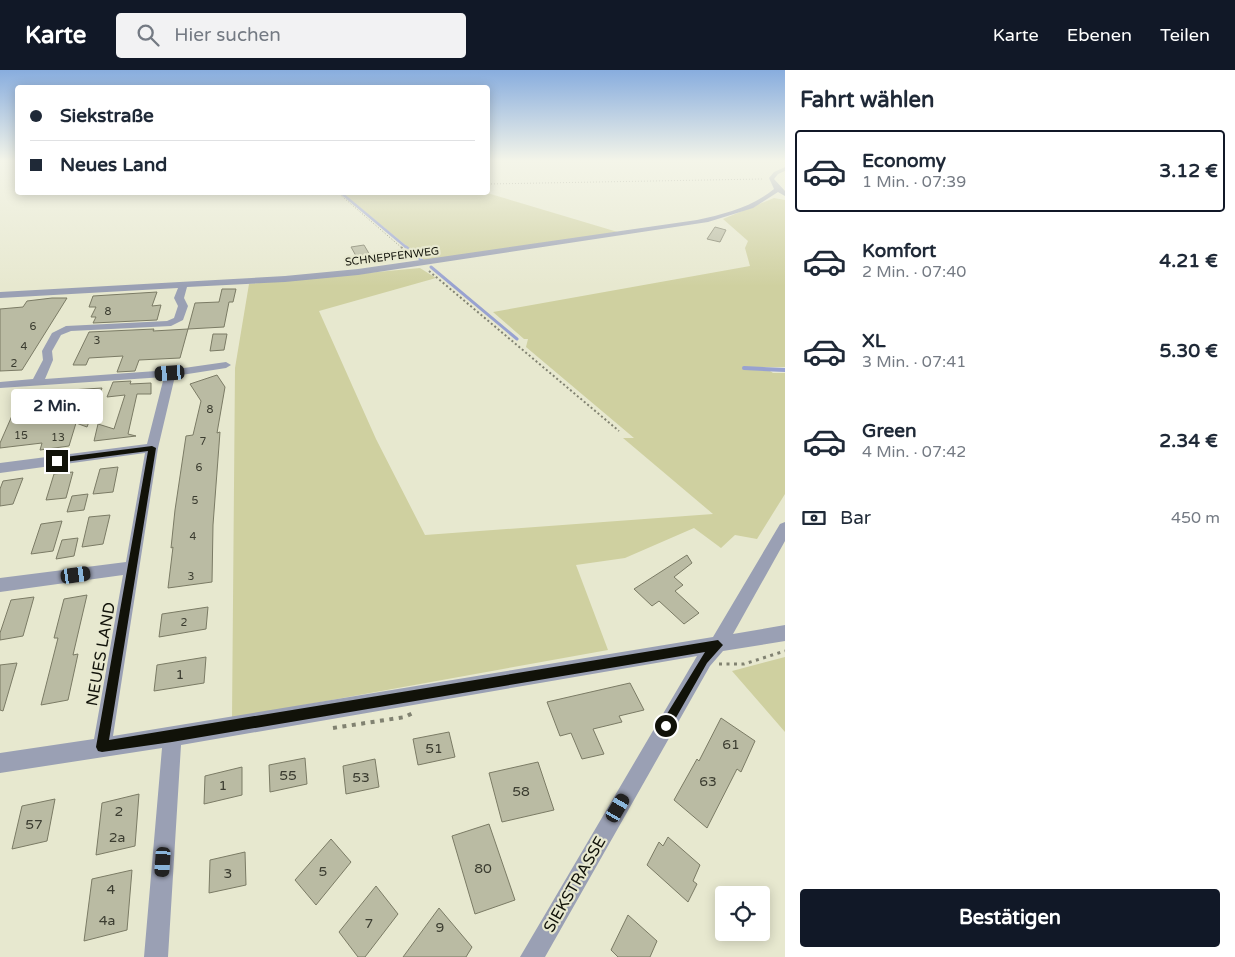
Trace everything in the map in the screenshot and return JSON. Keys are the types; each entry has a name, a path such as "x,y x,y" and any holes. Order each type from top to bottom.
{"street":[{"name":"SCHNEPFENWEG","path":"0,295 294,278 419,264 697,222 741,210 758,202"},
{"path":"37,383 48,360 47,351 57,333 69,328 168,324 178,320 183,306 179,298 184,284"},
{"path":"0,385 170,373 226,365"},
{"name":"NEUES LAND","path":"102,747 152,448 170,373"},
{"path":"0,468 152,448"},
{"name":"SIEKSTRASSE","path":"532,957 704,660 718,645 785,528"},
{"path":"0,586 133,567"},
{"path":"0,763 172,737 785,633"},
{"path":"156,957 172,737"}],"path":[{"path":"349,202 419,264 443,280 619,431"},
{"path":"704,660 730,667 747,664 773,653 785,651"}],"green space":[{"path":"353,202 518,202 621,233 425,261"},
{"path":"763,202 785,202 785,367 764,367 773,373 785,373 785,494 757,539 735,535 721,548 694,528 625,558 576,565 608,650 232,718 235,368 249,284 420,268 436,278 319,311 376,439 425,535 713,514 623,438 634,438 526,347 528,339 524,339 493,312 750,266 745,248 748,241 723,219"},
{"path":"785,657 785,732 732,671"}],"building":[{"path":"715,227 726,230 720,242 707,239"},
{"path":"364,245 374,262 360,263 351,247"},
{"path":"222,289 236,289 233,302 229,302 224,327 188,329 195,303 219,302"},
{"path":"157,292 152,306 161,305 157,320 93,323 96,317 91,317 96,307 89,307 93,296"},
{"path":"67,298 22,370 0,371 0,309 23,307 27,301"},
{"path":"154,329 153,331 188,329 180,358 139,360 135,371 117,372 123,356 89,358 86,365 73,365 89,332"},
{"path":"213,334 227,334 224,350 210,351"},
{"path":"217,375 225,387 217,433 220,432 213,525 212,582 168,588 175,510 186,436 193,435 201,401 190,384"},
{"path":"131,381 130,384 151,383 151,394 137,394 128,434 136,436 94,441 98,424 114,429 125,395 107,397 113,382"},
{"path":"102,388 87,427 76,423 69,446 40,450 42,443 0,448 0,443 22,393"},
{"path":"118,467 113,492 93,494 100,469"},
{"path":"73,472 66,498 46,500 54,474"},
{"path":"23,478 13,504 0,506 0,489 3,481"},
{"path":"88,494 84,510 67,512 72,496"},
{"path":"110,515 103,544 82,547 89,517"},
{"path":"62,521 53,551 31,554 41,524"},
{"path":"78,538 74,556 56,559 62,540"},
{"path":"687,555 692,563 674,577 683,585 675,591 699,613 684,624 659,601 652,606 634,589"},
{"path":"87,595 73,655 78,654 68,700 41,705 58,638 54,638 64,599"},
{"path":"34,597 23,636 0,640 0,633 11,600"},
{"path":"208,607 206,629 159,637 162,614"},
{"path":"206,657 204,683 154,691 157,665"},
{"path":"17,663 3,711 0,710 0,665"},
{"path":"630,683 644,710 619,716 622,722 593,729 604,754 582,759 571,733 560,736 547,702"},
{"path":"721,718 755,741 741,772 737,769 707,828 674,800 697,759 699,761"},
{"path":"449,732 455,757 418,765 413,739"},
{"path":"305,758 307,784 270,792 269,765"},
{"path":"375,759 379,787 346,794 343,766"},
{"path":"538,762 554,810 502,822 489,773"},
{"path":"242,767 242,795 204,804 205,776"},
{"path":"139,794 135,846 96,855 102,803"},
{"path":"55,799 47,841 12,849 22,806"},
{"path":"489,824 515,900 475,914 452,836"},
{"path":"668,837 700,865 693,881 697,884 688,902 647,865 659,842 663,846"},
{"path":"331,839 351,862 316,905 295,880"},
{"path":"245,852 246,885 209,893 210,860"},
{"path":"132,870 127,930 84,941 92,879"},
{"path":"376,886 398,914 365,957 358,957 339,932"},
{"path":"439,908 472,947 466,957 403,957"},
{"path":"628,915 657,941 650,957 618,957 611,950"}],"waterway":[{"path":"352,202 407,248"},
{"path":"406,247 424,262"},
{"path":"431,267 517,339"},
{"path":"744,368 785,370"}],"route":[{"path":"57,461 152,448 102,747 172,737 718,645 704,660 666,726"}]}
